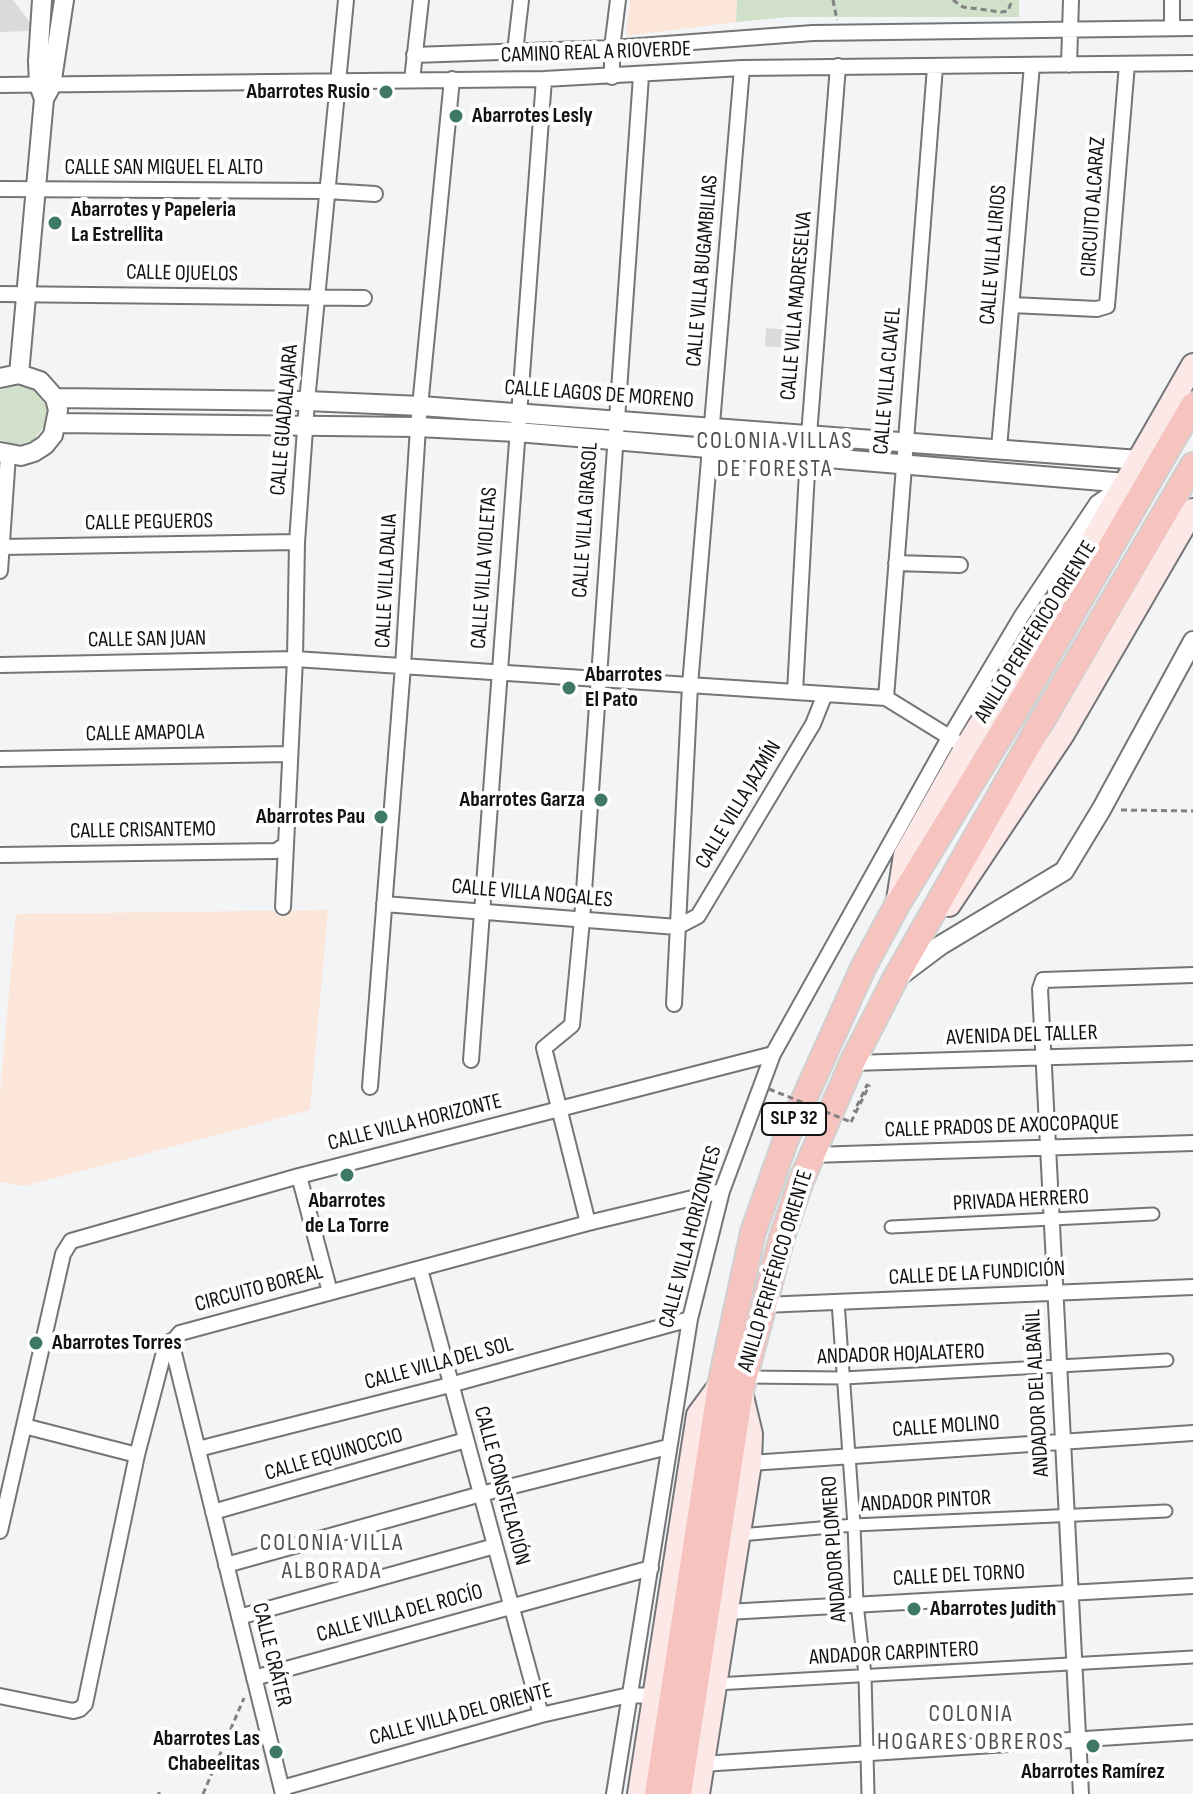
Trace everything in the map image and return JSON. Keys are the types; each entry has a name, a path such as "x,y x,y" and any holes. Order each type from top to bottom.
{"highway":[{"name":"ANILLO PERIFÉRICO ORIENTE","path":"735,1384 753,1232 786,1139 856,981 897,905 1193,405"},
{"name":"ANILLO PERIFÉRICO ORIENTE","path":"657,1794 726,1418 782,1237 812,1155 852,1063 895,979 1193,465"},
{"path":"1072,614 1076,569"},
{"name":"ANILLO PERIFÉRICO ORIENTE","path":"679,1794 726,1418"}],"main road":[{"name":"ANILLO PERIFÉRICO ORIENTE","path":"897,905 905,855 958,742 1076,569 1193,365"},
{"name":"ANILLO PERIFÉRICO ORIENTE","path":"923,932 948,906 1063,734 1193,510"},
{"name":"ANILLO PERIFÉRICO ORIENTE","path":"639,1794 698,1415 735,1384 751,1434 750,1463 698,1794"}],"street":[{"path":"42,0 45,90"},
{"path":"19,374 45,90 64,0"},
{"name":"CALLE GUADALAJARA","path":"283,907 295,659 297,542 307,401 346,0"},
{"path":"412,80 421,0"},
{"path":"515,52 521,0"},
{"path":"612,77 618,0"},
{"path":"1069,65 1071,0"},
{"path":"1172,0 1172,28"},
{"path":"414,55 612,48 839,32 1193,28"},
{"name":"CAMINO REAL A RIOVERDE","path":"0,85 45,90 612,77 742,68 1193,63"},
{"name":"CIRCUITO ALCARAZ","path":"1012,305 1097,309 1107,306 1127,64"},
{"name":"CALLE VILLA LIRIOS","path":"999,448 1032,65"},
{"name":"CALLE VILLA MADRESELVA","path":"795,692 807,458 838,66"},
{"name":"CALLE VILLA CLAVEL","path":"886,698 935,67"},
{"name":"CALLE VILLA BUGAMBILIAS","path":"674,1004 690,685 742,68"},
{"name":"CALLE VILLA GIRASOL","path":"560,1109 544,1048 572,1025 641,76"},
{"name":"CALLE VILLA DALIA","path":"370,1087 418,427 452,79"},
{"name":"CALLE VILLA VIOLETAS","path":"471,1060 544,79"},
{"name":"CALLE SAN MIGUEL EL ALTO","path":"0,189 375,194"},
{"name":"CALLE OJUELOS","path":"0,294 364,298"},
{"path":"0,378 19,374 40,381 55,398 58,410 58,423 53,435 34,452 21,456 4,453 0,571"},
{"name":"CALLE LAGOS DE MORENO","path":"55,398 307,401 421,406 1139,460"},
{"name":"CALLE LAGOS DE MORENO","path":"58,423 418,427 517,432 1126,483"},
{"name":"CALLE VILLA HORIZONTES","path":"614,1794 690,1319 722,1191 773,1054 958,742 1021,617 1097,503 1126,483"},
{"name":"CALLE PEGUEROS","path":"2,547 297,542"},
{"path":"896,563 960,565"},
{"name":"ANILLO PERIFÉRICO ORIENTE","path":"895,979 941,945 1064,871 1101,810 1193,641"},
{"name":"CALLE SAN JUAN","path":"0,665 295,659 886,698"},
{"name":"CALLE VILLA JAZMÍN","path":"677,927 698,916 813,724 825,694"},
{"path":"886,698 958,742"},
{"name":"CALLE AMAPOLA","path":"0,759 290,754"},
{"name":"CALLE CRISANTEMO","path":"0,855 276,851 285,845"},
{"name":"CALLE VILLA NOGALES","path":"384,904 677,927"},
{"name":"ANDADOR DEL ALBAÑIL","path":"1081,1794 1040,989 1043,980 1193,975"},
{"name":"AVENIDA DEL TALLER","path":"852,1063 1193,1053"},
{"name":"CALLE VILLA HORIZONTE","path":"24,1426 63,1254 71,1241 299,1176 773,1054"},
{"path":"560,1109 588,1223"},
{"name":"CALLE PRADOS DE AXOCOPAQUE","path":"812,1155 1193,1143"},
{"path":"299,1176 330,1292"},
{"name":"CIRCUITO BOREAL","path":"171,1341 180,1333 330,1292 588,1223 722,1191"},
{"name":"PRIVADA HERRERO","path":"891,1227 1153,1214"},
{"name":"CALLE CONSTELACIÓN","path":"420,1269 541,1715"},
{"name":"CALLE DE LA FUNDICIÓN","path":"763,1305 1193,1287"},
{"name":"ANDADOR PLOMERO","path":"838,1302 857,1603 865,1675 868,1794"},
{"name":"CALLE VILLA DEL SOL","path":"198,1449 450,1385 690,1319"},
{"path":"0,1696 73,1711 85,1704 137,1455 164,1352 171,1341"},
{"name":"CALLE CRÁTER","path":"171,1341 282,1791"},
{"name":"ANDADOR HOJALATERO","path":"735,1384 1167,1360"},
{"path":"0,1531 24,1426 137,1455"},
{"name":"CALLE MOLINO","path":"750,1463 1193,1433"},
{"name":"CALLE EQUINOCCIO","path":"213,1512 466,1440"},
{"path":"226,1565 481,1494 668,1447"},
{"name":"ANDADOR PINTOR","path":"740,1535 854,1525 1166,1511"},
{"path":"239,1617 495,1546"},
{"name":"CALLE VILLA DEL ROCÍO","path":"254,1678 651,1568"},
{"name":"CALLE DEL TORNO","path":"727,1612 1193,1586"},
{"name":"ANDADOR CARPINTERO","path":"716,1684 1193,1657"},
{"name":"CALLE VILLA DEL ORIENTE","path":"282,1791 541,1715 629,1695 654,1696"},
{"path":"702,1764 1193,1732"}],"path":[{"path":"833,0 839,32"},
{"path":"953,0 963,7 1001,12 1008,11 1012,0"},
{"path":"1101,810 1193,811"},
{"path":"769,1089 851,1122"},
{"path":"203,1794 254,1678"}],"shaded area":[{"path":"630,0 737,0 736,22 626,36"},
{"path":"328,910 310,1110 25,1186 0,1182 0,1093 16,914"}],"green space":[{"path":"737,0 1019,0 1019,17 788,17 736,22"},
{"path":"16,384 35,390 46,406 47,415 45,425 34,440 16,445 0,440 0,390"}],"building":[{"path":"0,0 13,0 32,25 29,31 0,32"},
{"path":"766,328 804,331 803,349 765,346"}],"place":[{"name":"Abarrotes Rusio","path":"386,92"},
{"name":"Abarrotes Lesly","path":"456,116"},
{"name":"Abarrotes y Papeleria La Estrellita","path":"55,223"},
{"name":"Abarrotes El Pato","path":"569,688"},
{"name":"Abarrotes Garza","path":"601,800"},
{"name":"Abarrotes Pau","path":"381,817"},
{"name":"Abarrotes de La Torre","path":"347,1175"},
{"name":"Abarrotes Torres","path":"36,1343"},
{"name":"Abarrotes Judith","path":"914,1609"},
{"name":"Abarrotes Ramírez","path":"1093,1746"},
{"name":"Abarrotes Las Chabeelitas","path":"276,1752"}],"district":[{"name":"COLONIA VILLAS DE FORESTA","path":"775,456"},
{"name":"COLONIA VILLA ALBORADA","path":"332,1558"},
{"name":"COLONIA HOGARES OBREROS","path":"971,1729"}]}
